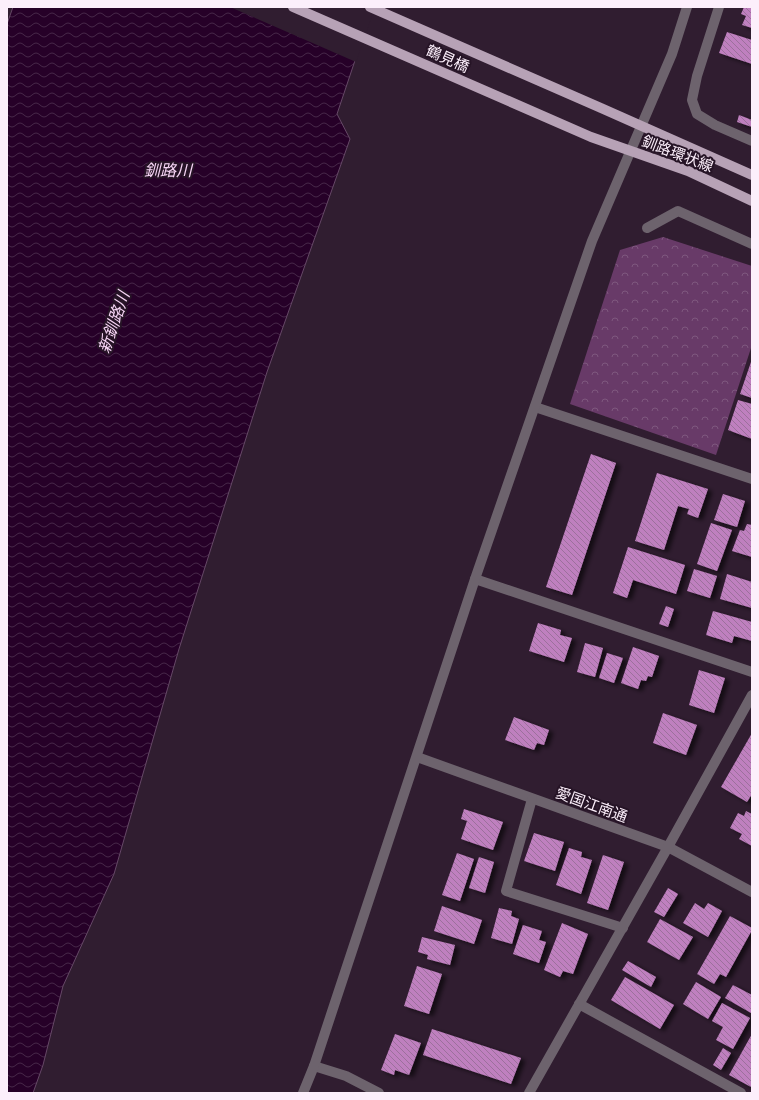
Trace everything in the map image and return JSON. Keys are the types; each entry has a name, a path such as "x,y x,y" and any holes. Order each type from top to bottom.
{"main road":[{"name":"鶴見橋","path":"293,7 591,137"},
{"name":"鶴見橋","path":"370,7 601,108"},
{"name":"釧路環状線","path":"601,108 752,175"},
{"name":"釧路環状線","path":"591,137 688,171 752,201"}],"street":[{"path":"303,1093 314,1066 475,579 592,241 672,54 687,7"},
{"path":"719,7 696,76 692,100 697,114 715,125 752,141"},
{"path":"648,228 678,211 752,244"},
{"path":"535,407 752,479"},
{"path":"475,579 752,672"},
{"path":"529,1093 623,928 752,695"},
{"name":"愛国江南通","path":"417,758 668,847 752,892"},
{"path":"532,799 506,891 623,928"},
{"path":"579,1004 741,1093"},
{"path":"314,1066 346,1076 379,1093"}],"green space":[{"path":"663,237 752,266 752,345 716,455 570,404 620,250"}],"water":[{"name":"釧路川","path":"13,7 373,7 337,114 350,139 267,372 179,649 114,874 63,986 43,1065 33,1093 7,1093 7,24"}],"pier":[{"path":"230,7 375,7 356,62"}],"building":[{"path":"744,7 752,7 752,28 742,25 746,16 741,14"},
{"path":"727,32 752,40 752,64 719,53"},
{"path":"739,115 752,120 752,127 737,122"},
{"path":"752,359 752,398 740,394"},
{"path":"738,400 752,404 752,439 728,430"},
{"path":"591,454 616,463 572,595 546,587"},
{"path":"657,473 708,489 698,518 687,514 689,509 678,506 664,550 635,541"},
{"path":"723,494 745,501 737,527 714,520"},
{"path":"711,523 732,530 717,571 697,564"},
{"path":"747,524 752,525 752,557 732,551 740,530 744,531"},
{"path":"628,547 685,565 676,594 633,580 627,598 613,593"},
{"path":"694,569 717,576 710,598 687,591"},
{"path":"727,574 752,582 752,608 720,599"},
{"path":"666,606 674,609 668,627 659,624"},
{"path":"713,611 752,622 752,641 734,636 732,643 706,635"},
{"path":"538,623 561,630 560,635 572,638 564,662 529,651"},
{"path":"585,643 603,648 595,677 577,672"},
{"path":"633,647 659,656 652,677 648,676 646,681 641,680 638,689 621,683"},
{"path":"607,653 623,658 614,683 599,678"},
{"path":"699,670 725,678 714,713 689,705"},
{"path":"663,713 697,725 686,755 653,743"},
{"path":"514,717 549,730 544,745 537,743 534,750 505,740"},
{"path":"752,733 752,794 747,802 721,787"},
{"path":"464,809 503,822 493,850 461,839 467,821 461,819"},
{"path":"746,811 752,814 752,846 739,839 742,834 730,828 738,813 744,816"},
{"path":"534,833 564,842 555,871 524,861"},
{"path":"569,848 582,852 581,857 592,860 581,894 556,885"},
{"path":"457,853 474,859 460,901 442,895"},
{"path":"603,855 624,862 608,910 587,903"},
{"path":"479,857 494,862 485,893 469,888"},
{"path":"668,888 678,894 664,917 654,912"},
{"path":"695,903 704,909 708,903 722,911 708,937 683,923"},
{"path":"442,906 482,920 474,944 434,931"},
{"path":"499,908 512,911 511,916 519,919 512,944 491,938"},
{"path":"730,916 752,928 752,930 726,977 720,974 714,984 697,974"},
{"path":"660,919 693,937 679,960 647,942"},
{"path":"562,923 588,934 573,974 563,971 560,977 544,970"},
{"path":"523,925 542,931 539,940 546,942 539,963 513,954"},
{"path":"422,937 455,945 450,965 427,959 428,955 418,952"},
{"path":"628,961 656,977 651,987 622,970"},
{"path":"417,966 442,974 429,1014 404,1006"},
{"path":"625,977 674,1005 660,1029 611,1000"},
{"path":"696,982 721,997 708,1019 683,1004"},
{"path":"733,985 752,995 751,1013 725,998"},
{"path":"722,1003 750,1018 733,1049 716,1040 723,1027 712,1021"},
{"path":"432,1029 521,1058 511,1084 423,1055"},
{"path":"395,1034 421,1043 409,1075 395,1070 394,1075 381,1070"},
{"path":"752,1034 752,1085 751,1087 729,1075"},
{"path":"723,1048 731,1053 721,1070 713,1065"}],"water label":[{"name":"新釧路川","path":"113,322"}]}
